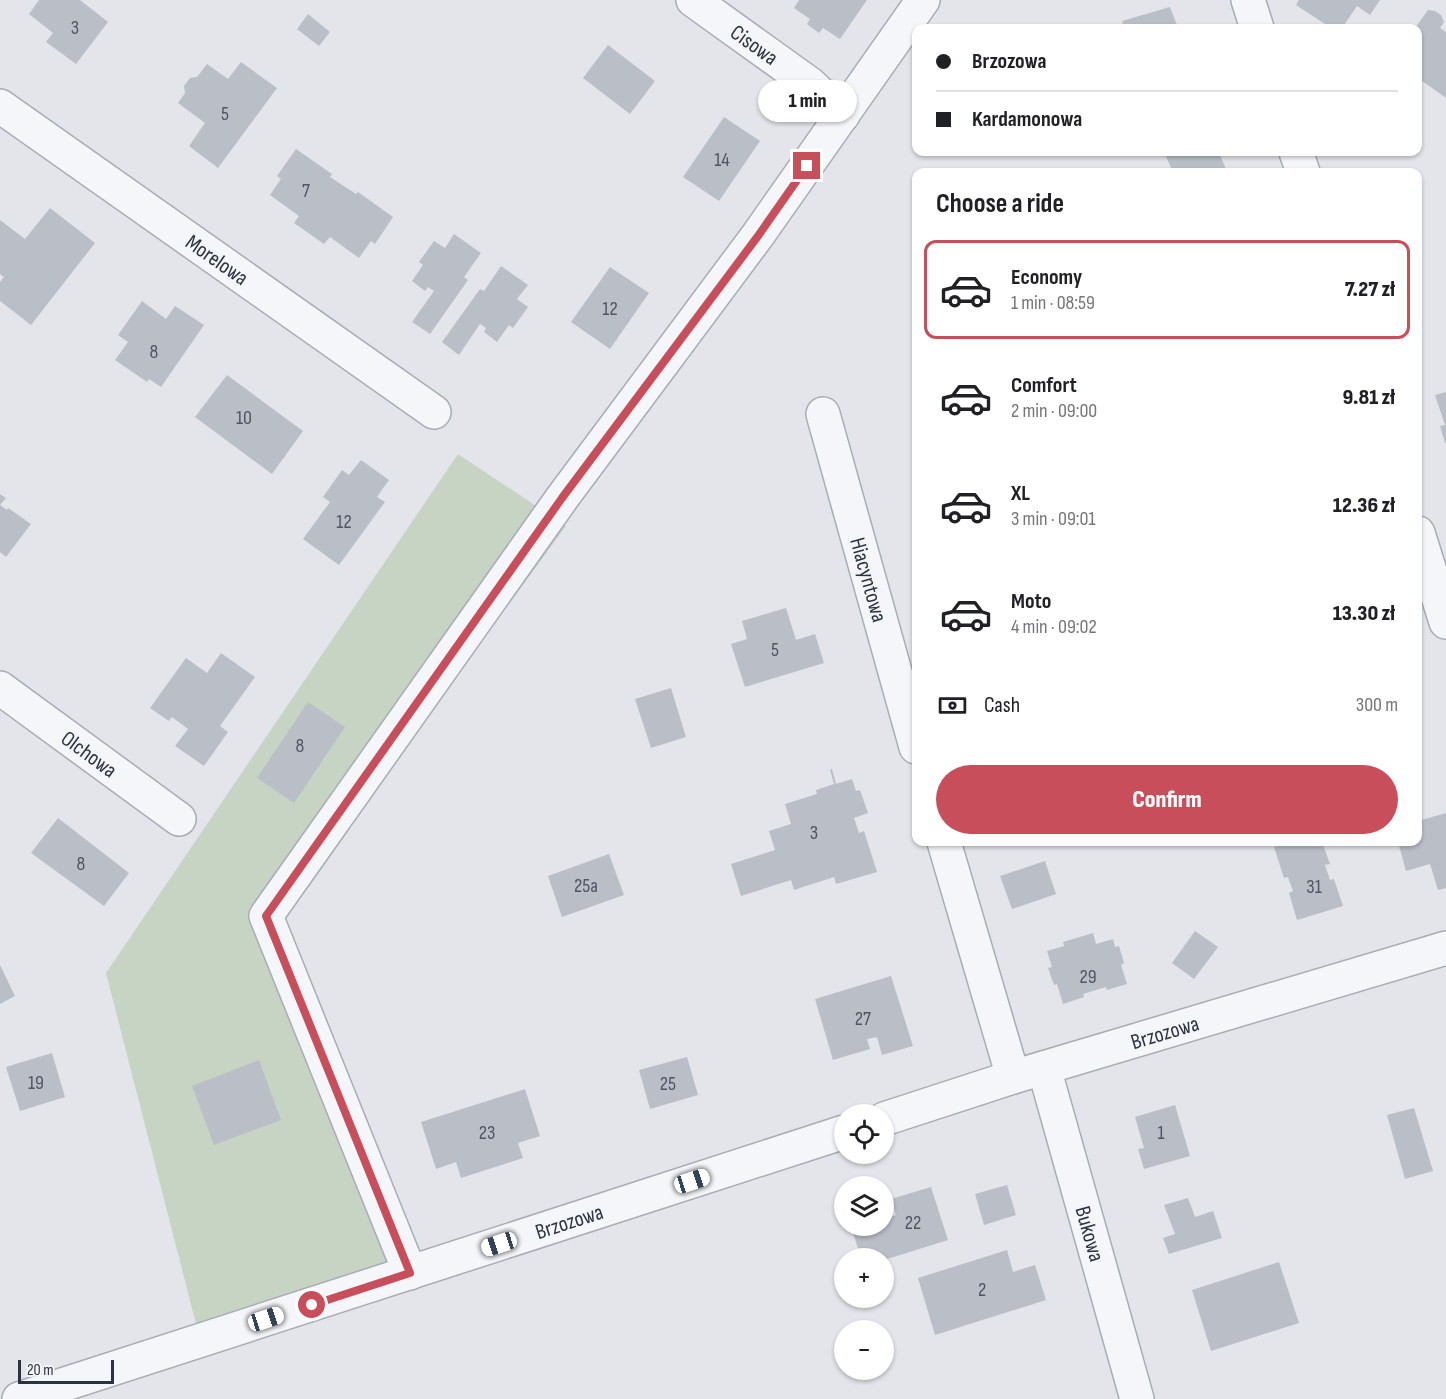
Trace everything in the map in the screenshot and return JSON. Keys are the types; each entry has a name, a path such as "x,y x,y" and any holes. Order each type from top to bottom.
{"street":[{"name":"Cisowa","path":"693,0 810,84 843,115"},
{"path":"410,1273 266,916 562,498 758,236 923,0"},
{"path":"1248,0 1256,24"},
{"name":"Morelowa","path":"0,106 434,412"},
{"name":"Hiacyntowa","path":"823,414 912,733"},
{"path":"1422,546 1446,622"},
{"name":"Olchowa","path":"0,688 179,819"},
{"path":"945,846 1013,1077"},
{"name":"Brzozowa","path":"894,1116 1013,1077 1446,948"},
{"name":"Bukowa","path":"1044,1068 1137,1399"},
{"name":"Brzozowa","path":"19,1399 834,1135"}],"green space":[{"path":"458,454 566,526 277,920 402,1276 221,1334 196,1324 106,973"}],"building":[{"path":"39,0 80,0 108,22 76,64 46,42 53,33 29,14"},
{"path":"799,0 867,0 840,39 823,28 819,33 807,24 810,19 794,8"},
{"path":"1299,0 1380,0 1370,15 1357,6 1345,24 1325,24 1296,5"},
{"path":"1170,7 1176,24 1123,24 1122,21"},
{"path":"1428,10 1441,15 1444,22 1440,28 1446,32 1446,98 1422,81 1422,24 1418,24"},
{"path":"308,14 330,32 319,46 297,29"},
{"path":"608,45 655,81 630,114 583,78"},
{"path":"241,62 277,88 218,168 189,146 205,123 178,103 185,93 184,86 190,78 197,77 207,64 228,79"},
{"path":"724,117 760,141 719,201 683,177"},
{"path":"296,149 332,174 330,177 356,194 358,192 393,217 375,244 371,241 359,258 330,237 324,244 294,223 299,216 270,195 281,179 277,176"},
{"path":"1166,156 1221,156 1225,168 1171,168"},
{"path":"50,208 95,243 31,325 0,301 0,282 4,277 0,274 0,220 25,239"},
{"path":"454,234 481,253 464,277 468,280 430,334 412,322 434,291 428,287 425,291 412,281 423,265 419,262 434,241 445,248"},
{"path":"501,266 528,285 517,299 528,307 513,328 509,325 497,342 484,332 486,328 480,324 459,355 442,342 480,289 484,291"},
{"path":"610,267 649,293 610,349 571,322"},
{"path":"142,301 166,319 175,306 204,325 161,387 149,379 147,382 115,360 128,342 118,335"},
{"path":"227,375 303,431 272,474 195,417"},
{"path":"1446,392 1445,443 1440,426 1445,425 1435,395"},
{"path":"361,460 389,480 377,497 385,502 339,565 303,539 330,502 323,497 342,470 349,475"},
{"path":"0,494 6,498 0,505"},
{"path":"0,505 31,524 6,557 0,552"},
{"path":"786,608 796,640 815,634 824,663 745,687 731,644 747,639 742,621"},
{"path":"221,653 255,677 220,726 228,732 204,766 175,746 188,729 172,717 169,721 150,708 186,658 207,673"},
{"path":"671,688 686,737 651,748 635,699"},
{"path":"308,702 345,727 294,803 257,778"},
{"path":"832,769 836,784 852,779 856,791 860,790 868,813 854,818 859,833 864,831 877,872 836,884 834,877 794,890 791,880 741,896 731,864 775,850 769,831 791,824 785,804 817,794 816,790 834,784 830,770"},
{"path":"1446,813 1446,888 1438,890 1430,864 1406,871 1399,846 1422,846 1422,820"},
{"path":"58,818 129,873 104,906 31,853"},
{"path":"1323,846 1330,864 1325,865 1330,880 1334,879 1343,906 1297,920 1289,893 1293,891 1288,877 1284,878 1274,847"},
{"path":"609,854 624,895 562,917 548,876"},
{"path":"1045,861 1056,894 1012,909 1000,876"},
{"path":"1195,931 1218,947 1194,979 1172,963"},
{"path":"1093,933 1096,944 1113,939 1115,947 1119,946 1124,963 1121,965 1127,984 1083,994 1084,997 1063,1004 1057,984 1054,985 1048,968 1052,967 1047,951 1064,946 1063,942"},
{"path":"0,965 15,996 0,1004"},
{"path":"891,976 913,1046 882,1055 877,1037 867,1039 870,1049 833,1060 815,999"},
{"path":"52,1053 65,1097 20,1111 6,1067"},
{"path":"687,1057 698,1095 650,1109 639,1070"},
{"path":"259,1060 281,1120 214,1145 192,1086"},
{"path":"525,1089 540,1136 518,1143 523,1158 461,1178 456,1162 436,1169 421,1122"},
{"path":"1175,1105 1190,1156 1144,1169 1138,1149 1144,1148 1135,1117"},
{"path":"1414,1108 1433,1171 1405,1179 1387,1115"},
{"path":"1007,1185 1016,1215 984,1225 975,1194"},
{"path":"931,1187 948,1240 894,1257 894,1248 858,1248 854,1236 894,1236 894,1216 896,1215 894,1198"},
{"path":"1188,1198 1195,1217 1213,1211 1222,1238 1169,1254 1163,1238 1175,1234 1164,1205"},
{"path":"1007,1250 1013,1272 1035,1265 1046,1300 935,1335 918,1278"},
{"path":"1279,1262 1299,1323 1211,1351 1192,1290"}],"route":[{"path":"312,1305 410,1273 266,916 562,498 758,236 807,166"}]}
